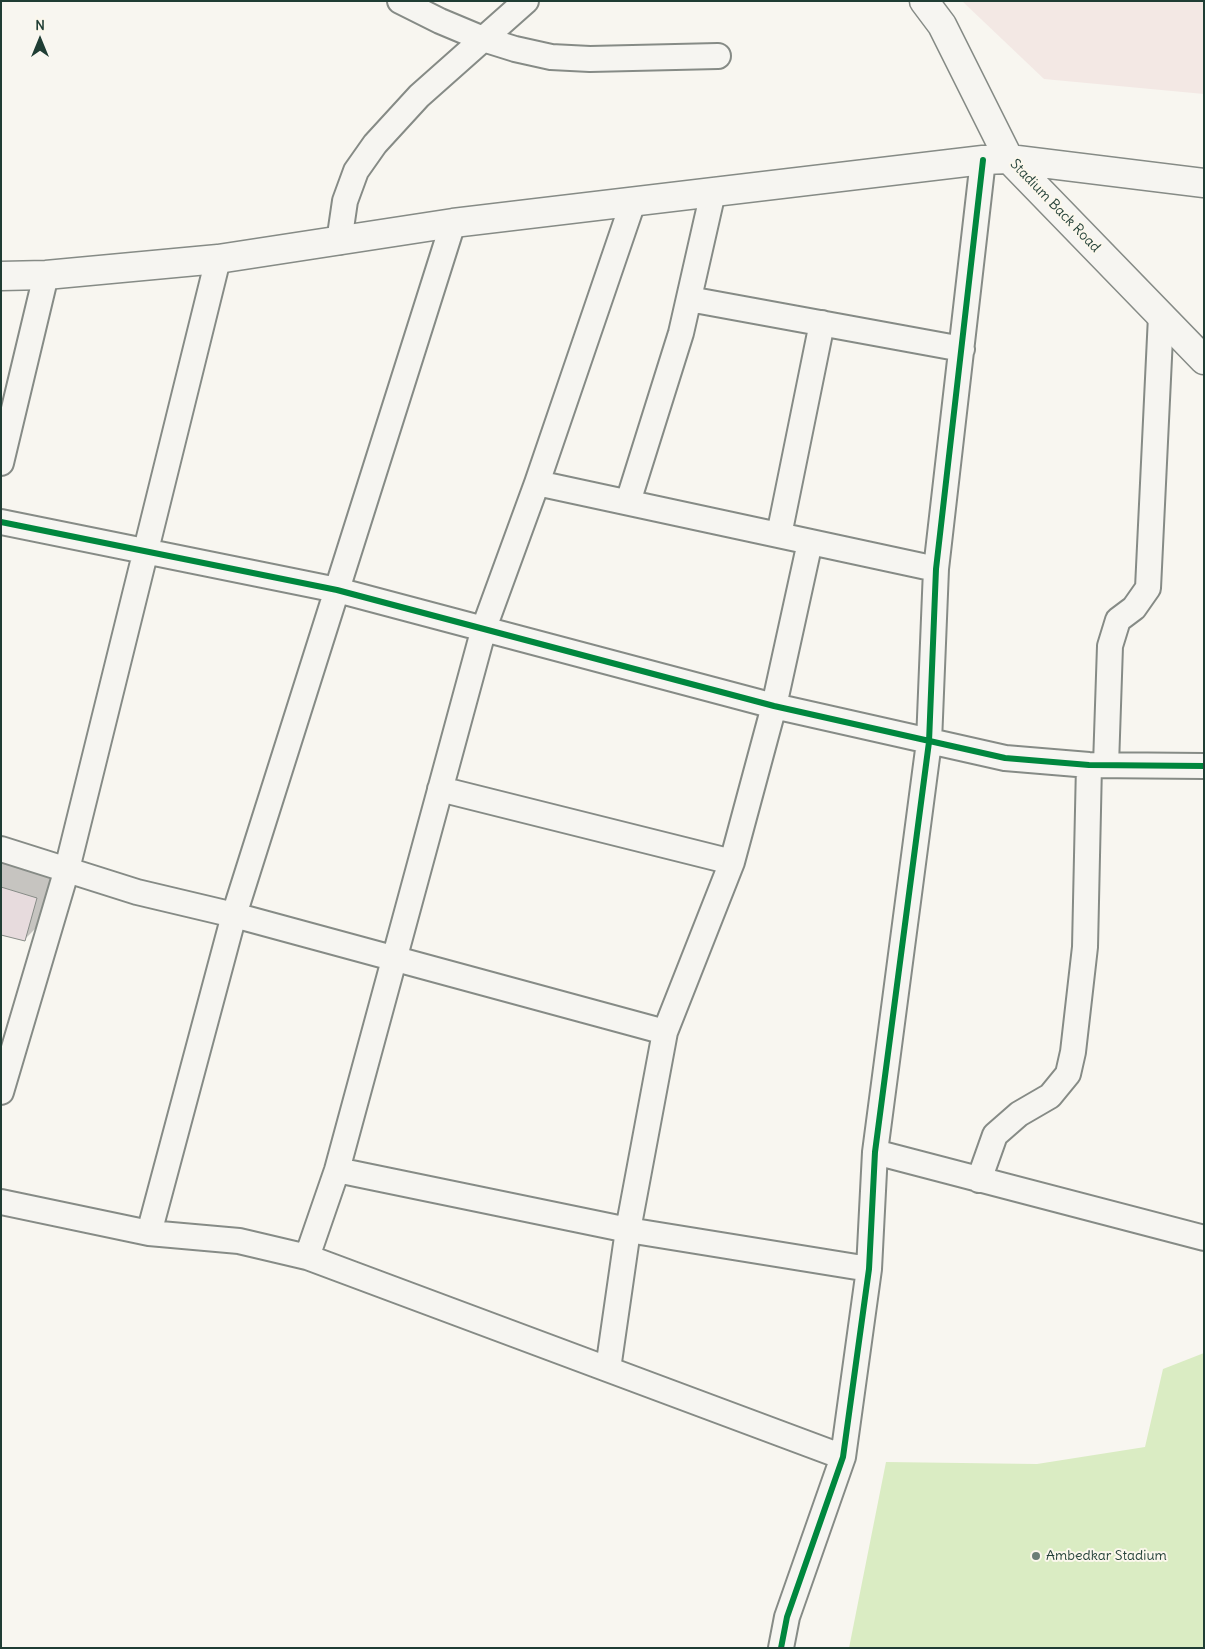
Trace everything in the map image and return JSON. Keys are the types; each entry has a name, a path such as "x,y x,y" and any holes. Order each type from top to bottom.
{"street":[{"path":"400,1 440,21 483,39 551,57 590,59 718,56"},
{"path":"339,242 346,201 356,171 375,144 419,96 526,1"},
{"name":"Stadium Back Road","path":"924,1 942,25 996,160 1161,316 1204,360"},
{"path":"781,1648 787,1617 843,1457 869,1269 875,1152 929,742 936,569 962,349 996,160"},
{"path":"1,276 46,275 218,259 339,242 453,223 996,160 1204,183"},
{"path":"628,502 681,333 713,192"},
{"path":"307,1257 338,1170 393,960 484,628 537,482 633,202"},
{"path":"149,1233 234,915 453,223"},
{"path":"1,1092 67,869 218,259"},
{"path":"1,463 46,275"},
{"path":"689,299 962,349"},
{"path":"979,1180 994,1135 1018,1114 1050,1096 1068,1074 1073,1052 1085,947 1098,765 1110,646 1118,620 1134,608 1148,588 1161,316"},
{"path":"779,535 822,323"},
{"path":"537,482 936,569"},
{"path":"1,522 337,590 774,706 1005,758 1098,765 1204,766"},
{"path":"608,1369 628,1230 665,1032 732,862 774,706 810,542"},
{"path":"440,789 732,862"},
{"path":"1,849 137,892 234,915 393,960 665,1032"},
{"path":"875,1152 1204,1238"},
{"path":"338,1170 628,1230 869,1269"},
{"path":"1,1202 149,1233 239,1241 307,1257 843,1457"}],"shaded area":[{"path":"962,1 1204,1 1204,94 1044,79"}],"green space":[{"name":"Ambedkar Stadium","path":"1204,1353 1204,1648 849,1648 886,1462 1037,1464 1145,1447 1163,1369"}],"building":[{"path":"1,887 37,898 25,941 1,935"}],"cycle path":[{"path":"781,1648 787,1617 843,1457 869,1269 875,1152 929,742 936,569 983,160"},
{"path":"1,522 337,590 774,706 1005,758 1089,765 1204,766"}],"place":[{"name":"Ambedkar Stadium","path":"1036,1556"}]}
